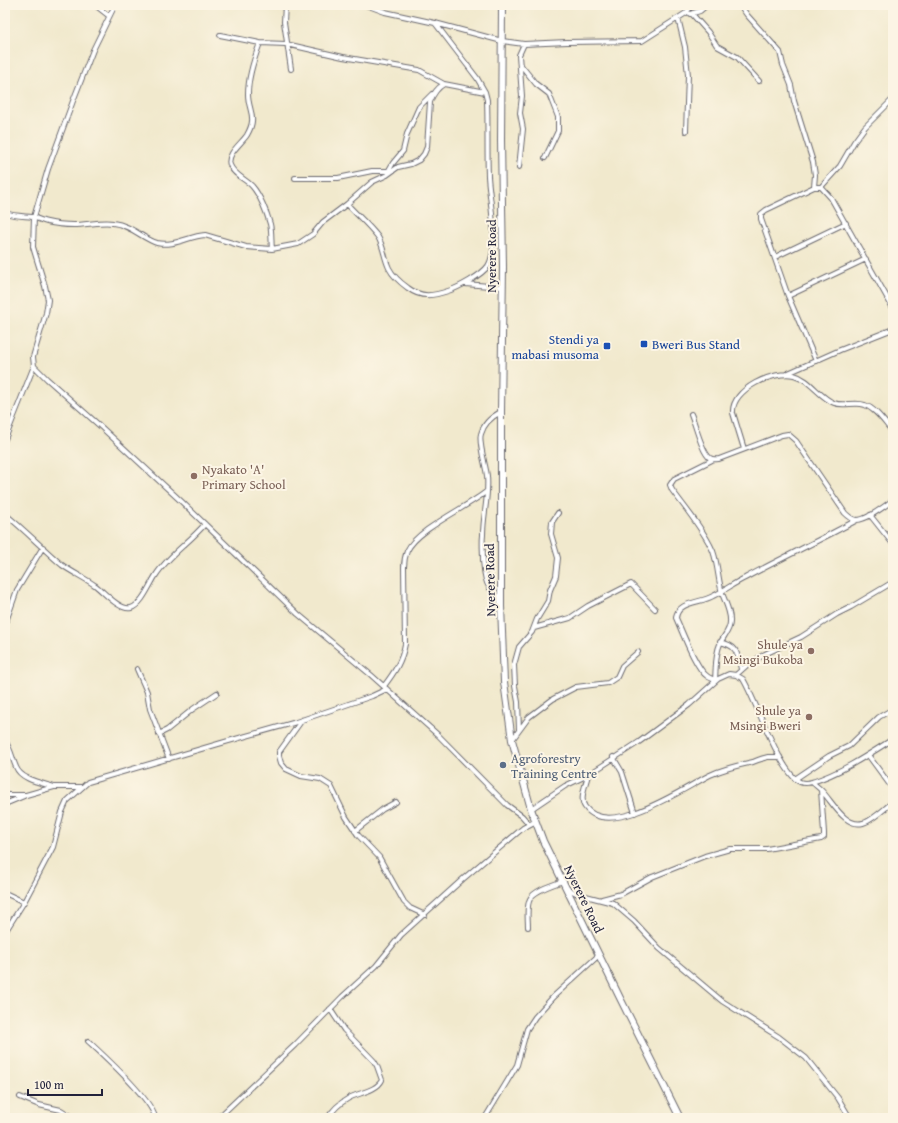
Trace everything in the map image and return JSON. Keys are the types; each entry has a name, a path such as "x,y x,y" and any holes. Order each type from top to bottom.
{"main road":[{"name":"Nyerere Road","path":"502,5 500,601 504,682 512,740 531,809 543,841 680,1118"}],"street":[{"path":"95,5 109,16"},
{"path":"5,439 34,366 33,357 46,313 48,300 46,286 33,247 34,217 48,169 64,124 93,50 115,5"},
{"path":"285,5 284,22 286,44 291,69"},
{"path":"366,5 385,12 435,23 502,42 524,44 642,41 678,18 686,14 692,14 707,5"},
{"path":"686,14 692,5"},
{"path":"740,5 780,52 813,162 815,175 814,187"},
{"path":"692,14 708,32 717,46 737,57 759,81"},
{"path":"678,18 685,47 688,75 686,131"},
{"path":"346,204 378,238 385,252 392,273 416,294 424,296 451,290 475,277 488,266 493,254 493,234 488,177 487,100 485,92 477,78 435,23"},
{"path":"220,35 260,43 286,44 343,58 419,70 444,84 485,92"},
{"path":"260,43 248,85 248,95 253,118 248,134 230,156 229,163 233,171 252,186 260,197 270,225 272,249"},
{"path":"518,167 522,129 520,112 522,96 520,56 524,44"},
{"path":"520,64 536,84 548,94 558,117 558,131 545,158"},
{"path":"391,171 393,163 403,151 407,134 420,107 425,100 444,84"},
{"path":"5,213 13,216 34,217 47,222 72,225 112,222 121,224 157,243 176,242 205,235 246,247 272,249 286,247 305,240 313,234 323,222 372,182 398,167 411,164 419,160 424,154 428,139 430,102 435,92"},
{"path":"821,187 840,166 865,127 893,99"},
{"path":"296,178 338,178 372,171 391,171"},
{"path":"816,361 788,296 760,219 766,210 814,187 821,187 831,198 846,223 893,308"},
{"path":"775,257 846,223"},
{"path":"788,296 866,259"},
{"path":"464,284 502,287"},
{"path":"744,449 733,408 736,400 746,388 754,383 785,374 893,329"},
{"path":"34,366 205,524 298,614 386,688 438,735 507,805 522,816 528,824"},
{"path":"785,374 794,375 803,379 828,400 836,404 864,404 874,411 893,432"},
{"path":"500,601 488,585 485,575 482,534 487,491 487,477 480,435 490,418 501,412"},
{"path":"691,414 704,449 708,457 712,460"},
{"path":"531,809 565,786 588,775 639,742 689,705 715,680 717,654 720,642 729,629 731,621 721,592 718,567 712,551 705,536 672,490 670,485 674,479 712,460 719,459 788,434 792,437 849,518 857,520"},
{"path":"5,932 24,902 53,847 62,812 67,801 88,782 302,720 372,696 386,688 404,654 406,644 404,558 408,550 416,540 450,515 487,491"},
{"path":"715,680 707,676 702,671 682,632 676,618 682,607 706,600 746,577 857,520 870,515 893,500"},
{"path":"519,730 514,665 520,647 534,628 537,619 548,601 550,590 556,576 558,554 551,538 551,534 552,522 558,513"},
{"path":"5,514 63,565 95,585 117,604 126,608 131,608 145,595 156,575 174,554 205,524"},
{"path":"870,515 893,544"},
{"path":"5,624 17,590 43,547"},
{"path":"736,675 741,669 765,654 801,637 837,614 893,582"},
{"path":"534,628 570,618 588,606 631,584 655,609"},
{"path":"720,642 730,644 735,648 741,669"},
{"path":"512,740 528,717 570,689 588,684 605,684 612,680 617,677 622,666 638,652"},
{"path":"137,669 147,692 150,709 169,759"},
{"path":"710,685 729,674 736,675 743,679 780,757 795,779 803,783 812,782 840,770 893,739"},
{"path":"159,734 167,730 193,709 217,693"},
{"path":"795,779 829,756 849,746 879,716 893,709"},
{"path":"302,720 279,752 278,756 281,763 286,769 295,775 320,779 329,783 337,795 343,813 355,831 379,857 404,902 410,908 425,915"},
{"path":"5,741 12,754 15,766 20,774 27,778 54,787"},
{"path":"868,755 893,789"},
{"path":"588,775 583,800 585,807 591,812 605,817 615,817 635,813 664,802 711,775 767,757 780,757"},
{"path":"613,758 622,772 635,813"},
{"path":"812,782 849,822 856,824 864,823 893,802"},
{"path":"5,804 26,795 54,787 81,787"},
{"path":"601,899 621,894 652,877 705,856 730,849 767,849 821,839 824,836 824,833 821,790"},
{"path":"5,795 26,795"},
{"path":"355,831 383,809 396,802"},
{"path":"218,1118 376,966 401,935 425,915 463,879 523,828 536,821"},
{"path":"528,927 530,899 543,889 563,881"},
{"path":"568,889 578,894 601,899 613,904 634,921 664,952 722,1001 779,1037 806,1058 838,1098 850,1118"},
{"path":"5,893 24,902"},
{"path":"485,1118 517,1065 527,1029 535,1017 553,997 599,956"},
{"path":"328,1118 335,1108 341,1103 349,1098 378,1086 382,1080 378,1066 344,1030 330,1009"},
{"path":"88,1041 119,1069 152,1109 155,1118"},
{"path":"20,1097 39,1105 61,1110 74,1118"}],"place":[{"name":"Bweri Bus Stand","path":"644,344"},
{"name":"Stendi ya mabasi musoma","path":"607,346"},
{"name":"Nyakato 'A' Primary School","path":"194,476"},
{"name":"Shule ya Msingi Bukoba","path":"811,651"},
{"name":"Shule ya Msingi Bweri","path":"809,717"},
{"name":"Agroforestry Training Centre","path":"503,765"}]}
